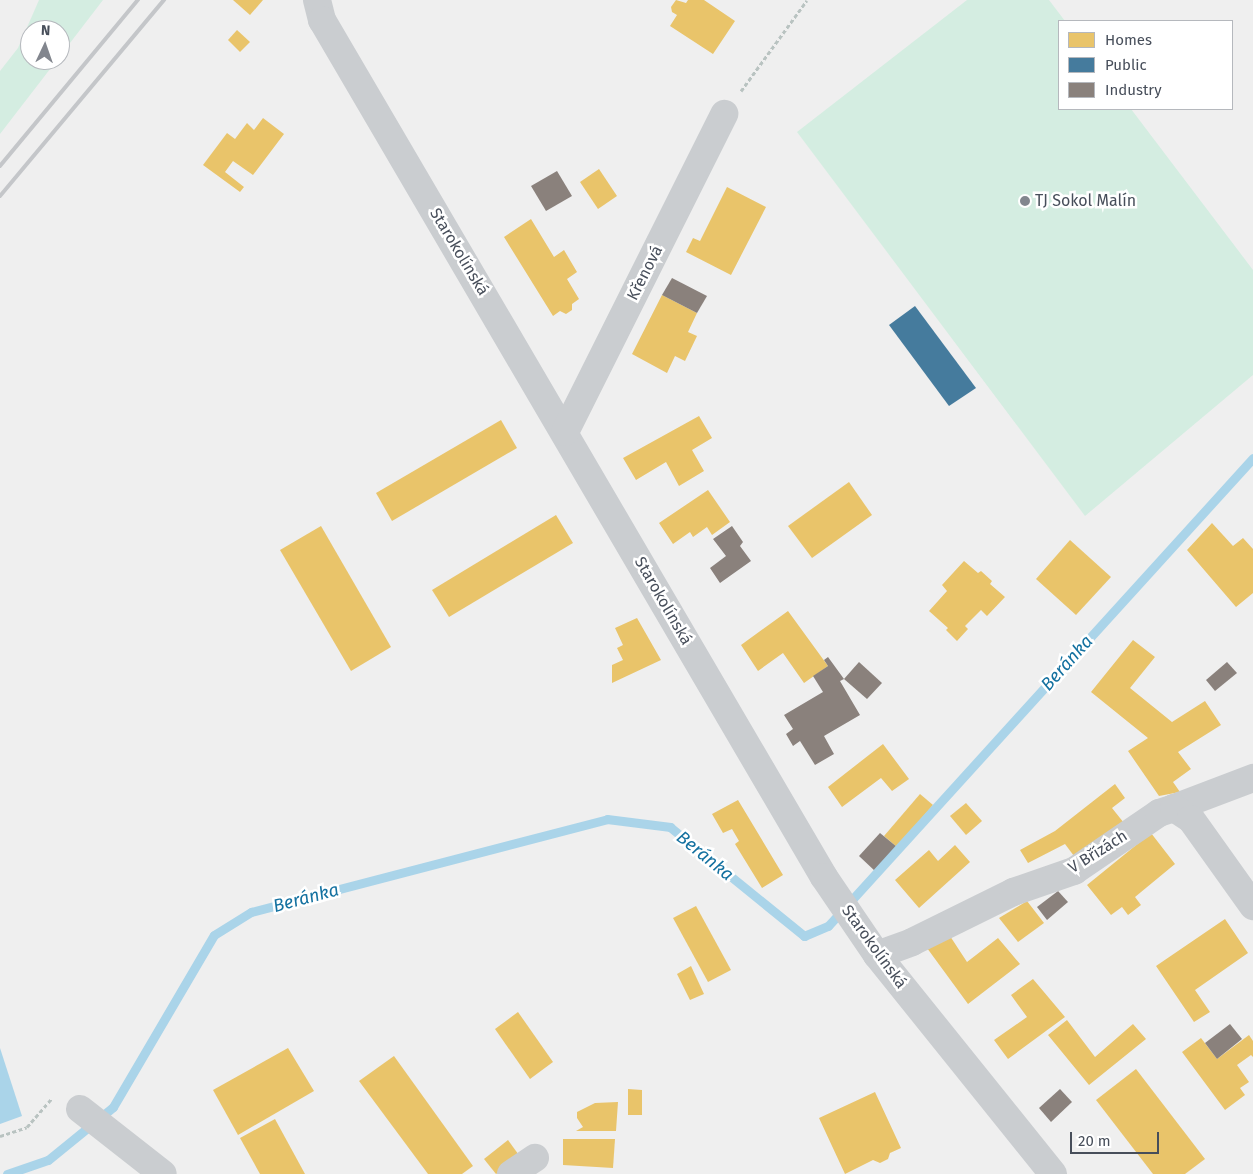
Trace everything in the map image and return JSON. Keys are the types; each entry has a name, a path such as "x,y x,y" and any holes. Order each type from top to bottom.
{"street":[{"name":"Starokolínská","path":"317,0 322,20 834,891 877,954 1053,1174"},
{"name":"Křenová","path":"565,432 724,114"},
{"name":"V Břízách","path":"877,954 912,942 1013,892 1074,871 1159,813 1253,778"},
{"path":"1174,808 1190,819 1253,906"},
{"path":"80,1109 163,1174"},
{"path":"511,1174 534,1158 535,1174"}],"path":[{"path":"724,114 808,0"},
{"path":"0,1136 27,1127 37,1119 57,1093"}],"green space":[{"path":"39,0 103,0 70,43 70,20 30,20"},
{"name":"TJ Sokol Malín","path":"967,0 1049,0 1064,20 1058,20 1058,110 1132,110 1253,270 1253,375 1085,516 797,132"},
{"path":"20,43 20,70 49,70 0,134 0,71"}],"water":[{"path":"0,1048 22,1116 0,1124"}],"building: Homes":[{"path":"233,0 263,0 250,15"},
{"path":"676,0 686,3 688,0 704,0 735,21 713,54 670,26 677,15 672,12 671,7"},
{"path":"237,30 250,42 240,52 228,40"},
{"path":"263,118 284,134 253,175 233,161 225,172 244,187 240,192 203,165 227,133 235,139 247,123 254,130"},
{"path":"599,169 617,196 598,209 580,182"},
{"path":"727,187 766,207 731,275 686,252 693,238 700,241"},
{"path":"531,219 554,257 564,250 577,272 567,279 579,299 572,304 572,310 566,314 560,311 553,316 504,237"},
{"path":"662,295 697,313 688,332 697,336 685,361 675,356 667,373 632,354"},
{"path":"699,416 712,438 692,450 704,471 679,486 666,462 636,480 623,458"},
{"path":"501,420 517,448 392,521 376,493"},
{"path":"849,482 872,515 812,558 788,526"},
{"path":"708,490 730,522 712,535 707,527 693,537 690,532 673,544 659,523"},
{"path":"556,515 573,543 449,617 432,590"},
{"path":"1212,523 1233,546 1243,538 1253,549 1253,593 1236,607 1187,550"},
{"path":"321,526 391,647 351,671 280,550"},
{"path":"1070,540 1111,577 1076,615 1036,579"},
{"path":"964,561 978,573 981,571 992,581 990,584 1005,597 987,616 981,610 965,626 968,629 957,641 946,630 948,628 929,611 947,591 942,585"},
{"path":"788,611 828,666 804,683 783,653 758,671 741,645"},
{"path":"637,618 661,660 612,683 612,665 623,660 617,648 623,645 615,628"},
{"path":"1133,640 1155,657 1130,688 1172,722 1205,701 1221,725 1178,752 1191,769 1173,782 1180,792 1159,796 1128,751 1148,738 1091,692"},
{"path":"883,744 909,779 892,791 881,778 842,807 828,787"},
{"path":"1115,784 1125,798 1112,808 1124,823 1077,860 1065,844 1028,863 1020,850 1055,831"},
{"path":"920,794 933,805 897,847 884,836"},
{"path":"738,800 783,875 762,888 735,844 739,841 732,829 723,833 712,814"},
{"path":"966,803 982,821 966,835 950,816"},
{"path":"1151,833 1175,864 1135,897 1141,905 1128,915 1122,907 1111,915 1087,885"},
{"path":"955,845 970,862 919,908 895,880 929,850 938,861"},
{"path":"1027,901 1044,923 1018,942 999,918"},
{"path":"696,906 731,970 708,982 673,918"},
{"path":"1225,919 1248,953 1195,990 1210,1012 1194,1022 1156,966"},
{"path":"950,936 967,962 998,938 1020,964 968,1004 927,948"},
{"path":"691,966 704,994 690,1000 677,974"},
{"path":"1033,979 1065,1017 1008,1059 994,1040 1027,1017 1011,995"},
{"path":"518,1012 553,1062 530,1079 495,1029"},
{"path":"1067,1020 1095,1057 1133,1024 1146,1039 1089,1085 1048,1035"},
{"path":"1249,1035 1253,1041 1253,1057 1251,1055 1237,1065 1249,1082 1240,1088 1245,1095 1225,1110 1182,1052 1201,1038 1217,1059"},
{"path":"288,1048 314,1091 238,1135 213,1090"},
{"path":"394,1056 473,1166 462,1174 428,1174 359,1081"},
{"path":"1136,1069 1205,1159 1185,1174 1153,1174 1096,1100"},
{"path":"628,1089 642,1090 642,1115 628,1115"},
{"path":"875,1092 901,1148 890,1153 888,1159 880,1163 873,1160 845,1174 819,1118"},
{"path":"618,1102 616,1131 576,1131 583,1127 577,1118 577,1112 595,1103"},
{"path":"275,1119 305,1174 260,1174 240,1138"},
{"path":"563,1139 615,1139 613,1168 563,1165"},
{"path":"508,1140 521,1158 496,1174 484,1159"}],"building: Public":[{"path":"915,306 976,388 949,406 889,325"}],"building: Industry":[{"path":"557,171 572,196 546,211 531,186"},
{"path":"672,278 707,296 697,313 662,295"},
{"path":"732,526 743,542 740,546 751,561 720,583 710,568 726,556 713,539"},
{"path":"828,657 844,679 840,681 860,715 824,736 834,754 815,765 800,741 793,746 786,734 793,729 784,715 823,692 813,676 828,666 824,660"},
{"path":"859,662 882,683 867,699 844,679"},
{"path":"1227,662 1237,673 1215,691 1206,680"},
{"path":"880,833 897,847 876,872 859,856"},
{"path":"1058,891 1068,902 1047,920 1037,907"},
{"path":"1230,1024 1242,1039 1217,1059 1205,1043"},
{"path":"1060,1089 1072,1102 1051,1122 1039,1108"}],"waterway":[{"name":"Beránka","path":"7,1174 48,1160 113,1107 214,935 251,912 607,819 670,827 804,936 828,926 1253,458"}],"railway":[{"path":"0,166 138,0"},
{"path":"0,196 164,0"}],"place":[{"name":"TJ Sokol Malín","path":"1025,201"}]}
